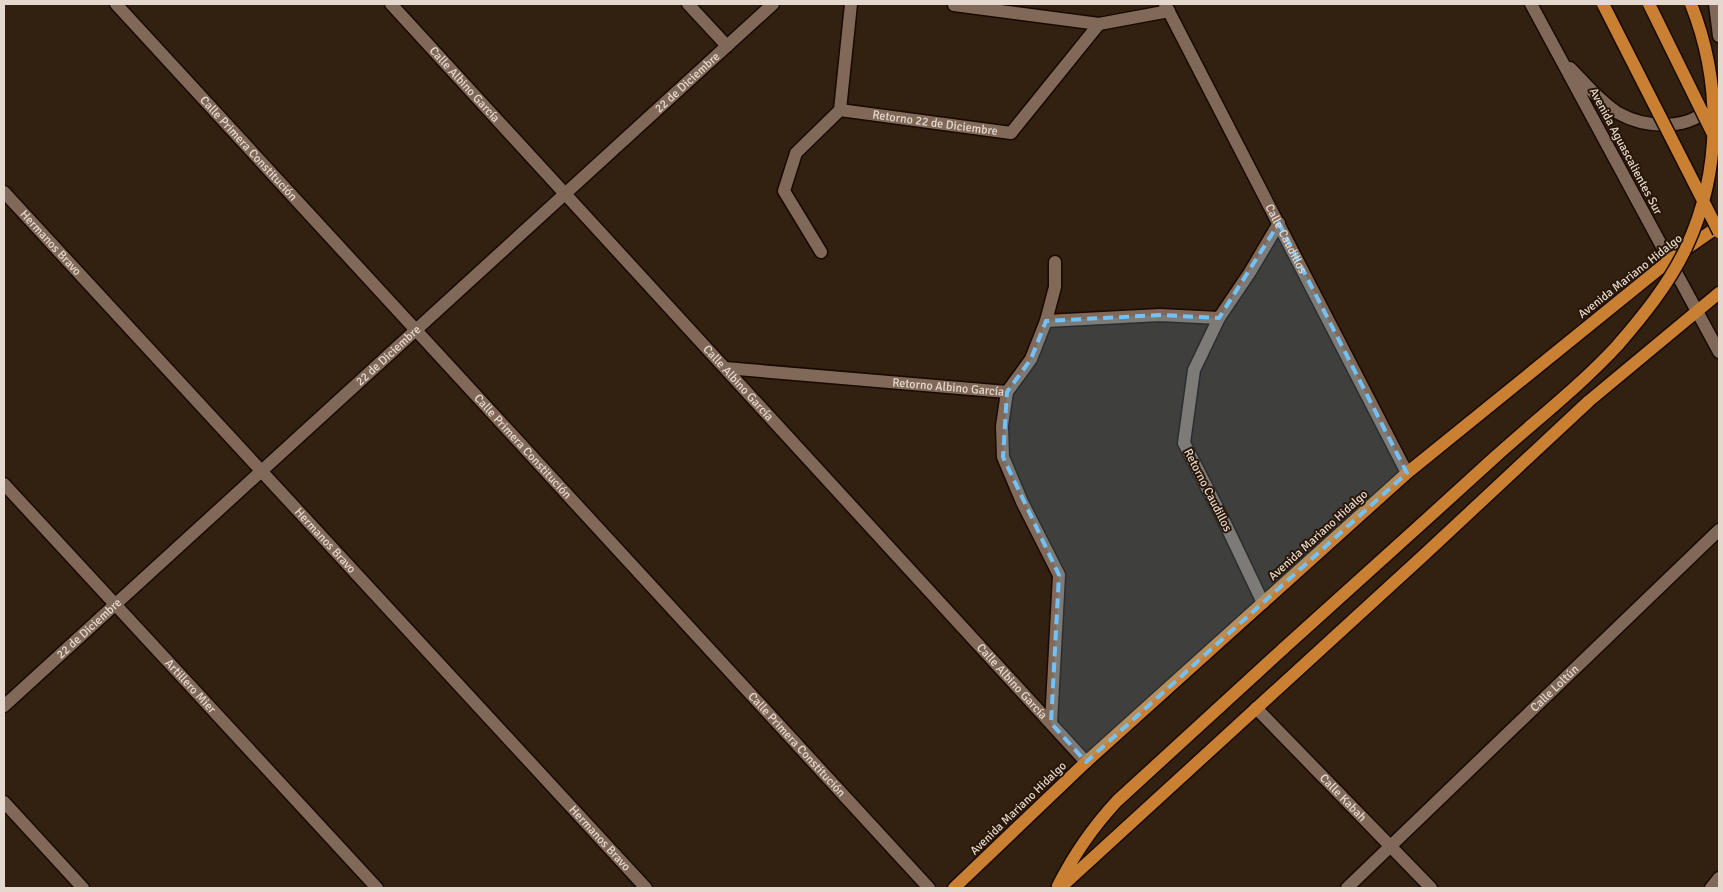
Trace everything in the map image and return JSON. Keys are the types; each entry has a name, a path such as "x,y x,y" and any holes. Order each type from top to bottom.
{"main road":[{"path":"1603,4 1719,232"},
{"path":"1649,4 1719,146"},
{"path":"1058,888 1068,867 1098,820 1284,648 1573,388 1616,346 1646,311 1670,277 1686,248 1707,188 1712,151 1714,113 1712,84 1700,27 1691,4"},
{"name":"Avenida Mariano Hidalgo","path":"954,888 1086,762 1407,473 1670,260 1719,226"},
{"path":"1058,888 1425,554 1589,401 1719,294"}],"street":[{"name":"Calle Primera Constitución","path":"116,4 929,888"},
{"name":"Calle Albino García","path":"391,4 1086,762"},
{"path":"688,4 727,46"},
{"name":"22 de Diciembre","path":"4,706 773,4"},
{"path":"821,252 784,192 796,153 840,110 851,4"},
{"name":"Avenida Aguascalientes Sur","path":"1531,4 1719,352"},
{"path":"1715,4 1719,36"},
{"path":"954,5 1099,24 1167,7"},
{"name":"Calle Caudillos","path":"1167,7 1407,473"},
{"name":"Retorno 22 de Diciembre","path":"840,110 1011,133 1099,24"},
{"path":"1558,55 1603,102 1633,120 1650,124 1685,122 1701,114 1712,104 1719,86"},
{"name":"Hermanos Bravo","path":"4,192 646,888"},
{"name":"Retorno Caudillos","path":"1263,603 1184,443 1194,370 1219,318 1250,272 1279,223"},
{"path":"1006,392 1031,359 1046,321 1055,286 1055,262"},
{"path":"1046,321 1160,315 1219,318"},
{"name":"Retorno Albino García","path":"725,368 1006,392 1002,426 1003,457 1022,502 1059,575 1051,724"},
{"name":"Artillero Mier","path":"4,484 377,888"},
{"name":"Calle Loltún","path":"1347,888 1719,530"},
{"name":"Calle Kabah","path":"1256,708 1431,888"},
{"path":"4,802 84,888"},
{"path":"1711,888 1719,878"}],"highlighted area":[{"path":"1279,223 1407,473 1086,762 1051,723 1059,575 1003,457 1007,392 1031,359 1046,321 1160,315 1219,318"}]}
